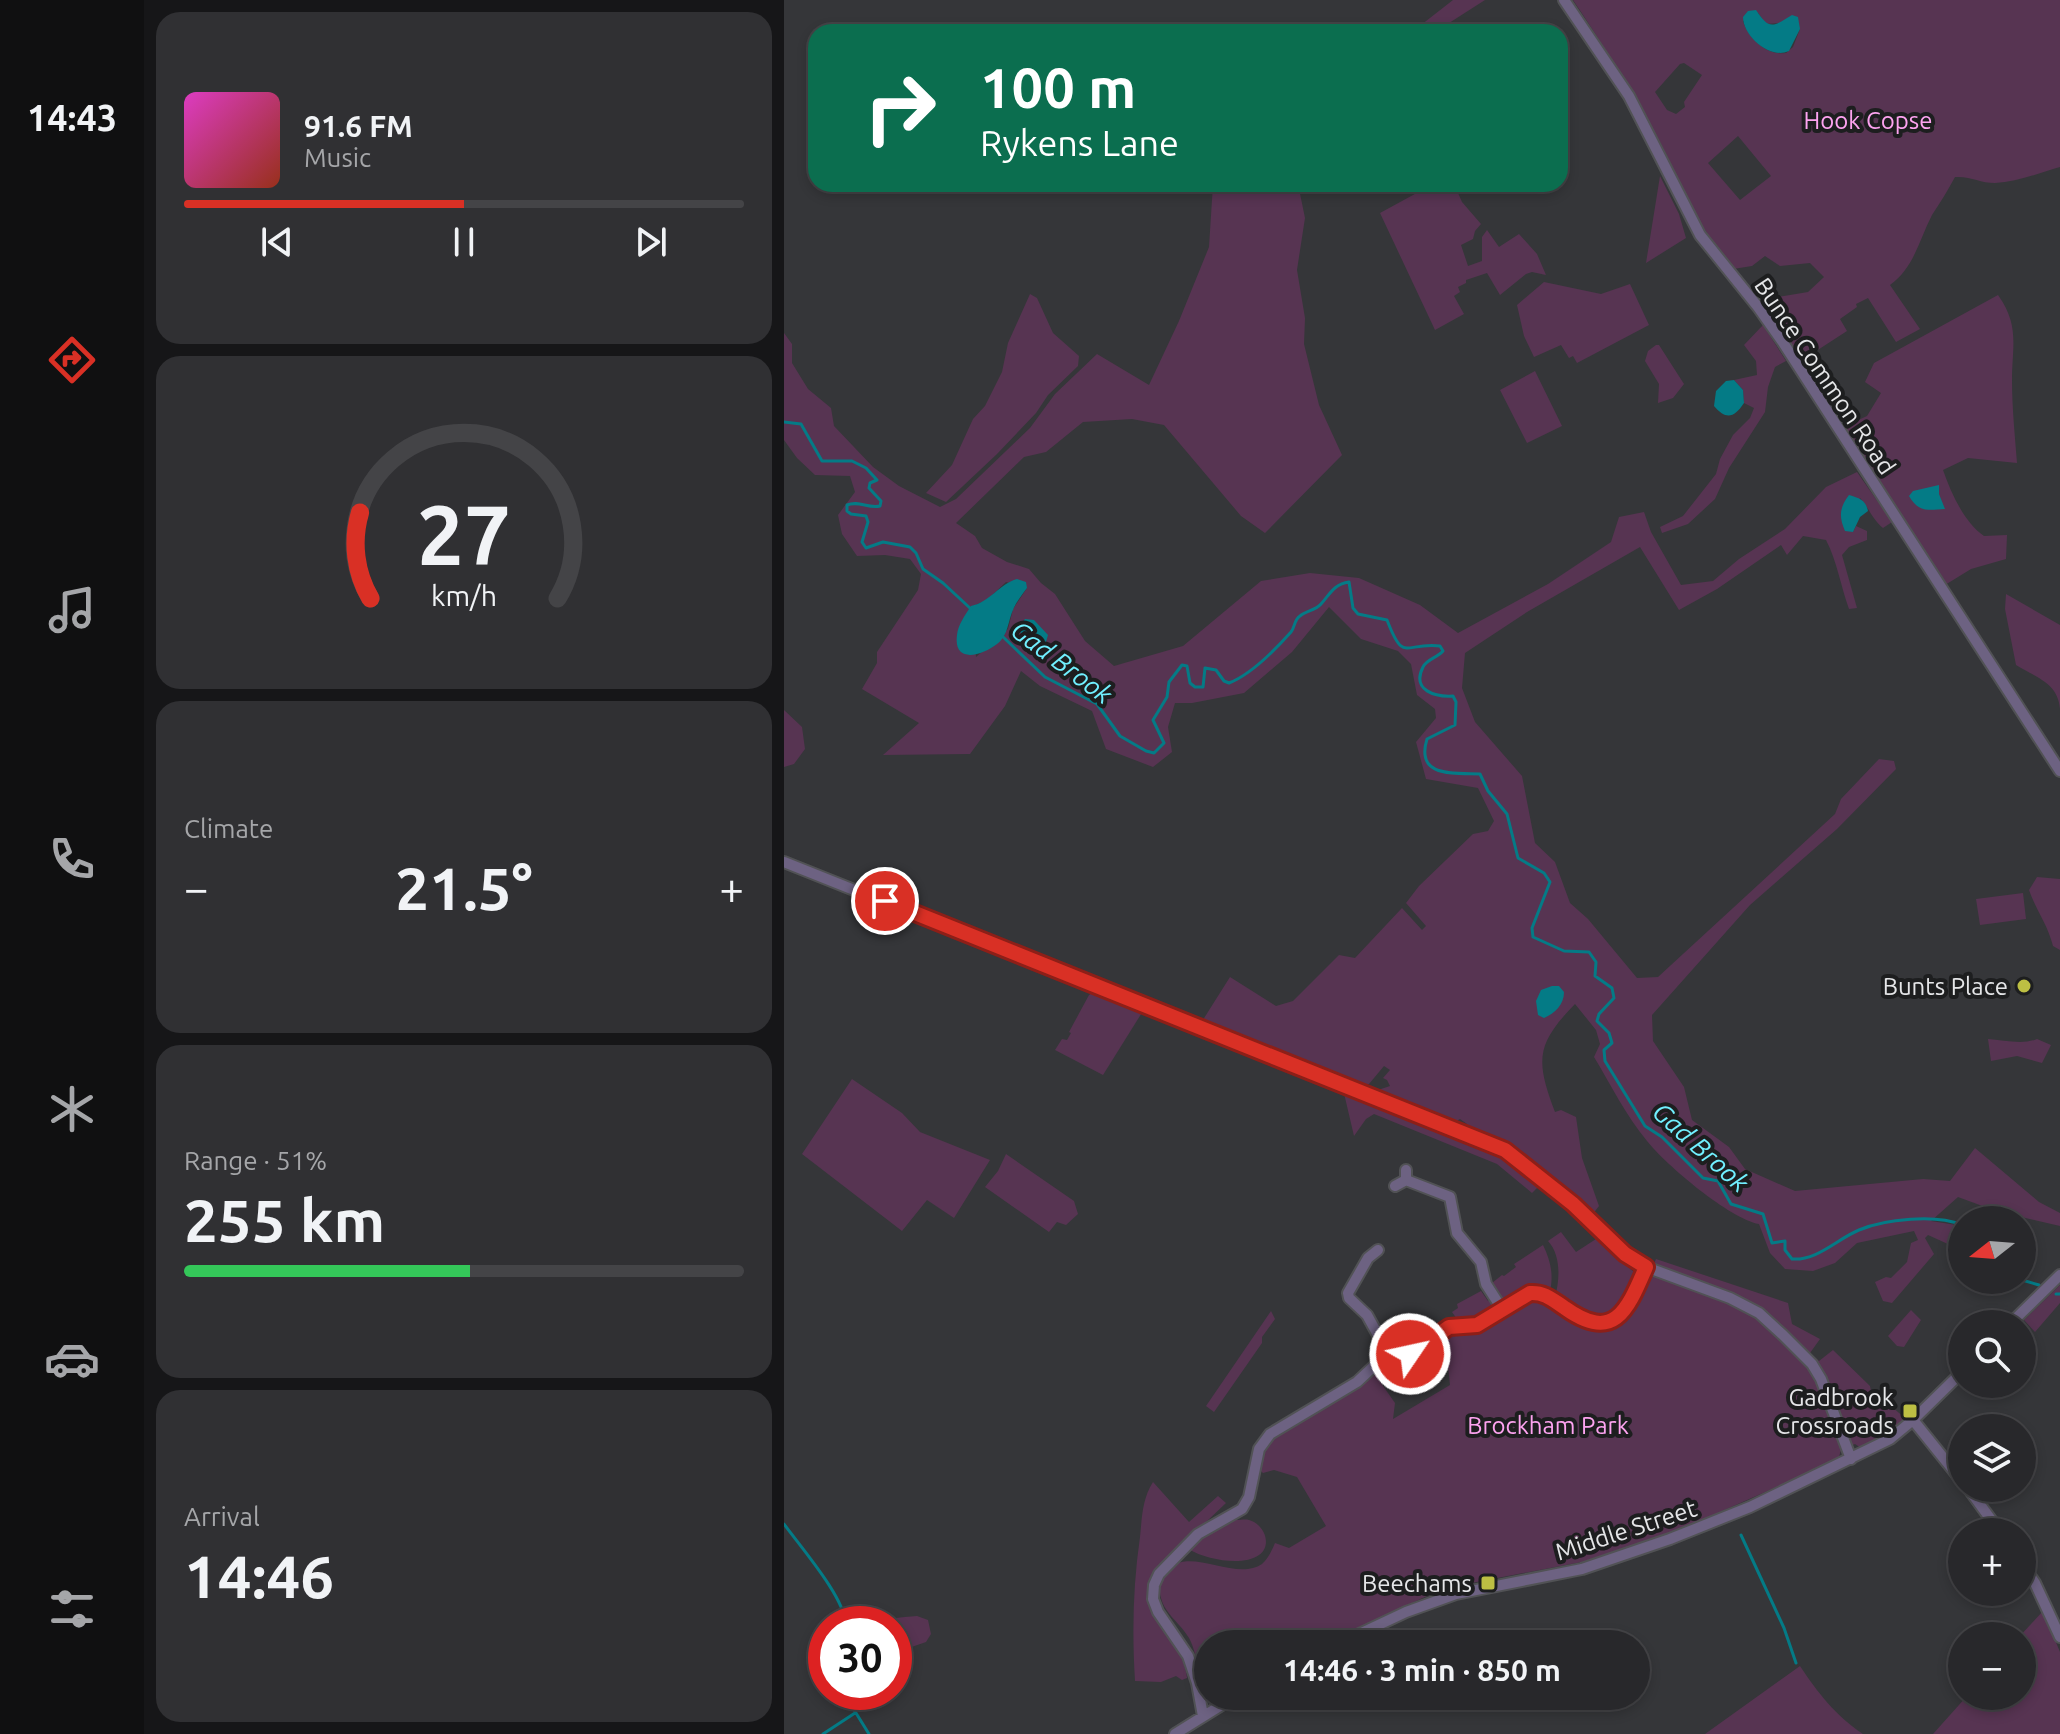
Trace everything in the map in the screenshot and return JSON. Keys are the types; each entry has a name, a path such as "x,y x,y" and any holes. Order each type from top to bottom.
{"street":[{"name":"Bunce Common Road","path":"1564,0 1629,96 1700,235 1782,341 2060,771"},
{"path":"784,862 1505,1150 1573,1204 1625,1254 1646,1267 1730,1298 1759,1313 1812,1364 1821,1379 1851,1459"},
{"path":"1402,1179 1450,1197 1457,1233 1481,1262 1486,1284 1502,1309"},
{"path":"1378,1250 1368,1258 1348,1293 1349,1298 1367,1315 1388,1353"},
{"path":"1203,1716 1188,1656 1158,1612 1153,1599 1154,1585 1159,1574 1198,1534 1242,1509 1249,1497 1259,1449 1270,1434 1357,1382 1388,1353 1410,1354 1449,1327 1477,1325 1521,1297 1539,1293 1582,1320 1605,1323 1616,1319 1624,1311 1646,1267"},
{"path":"2024,1310 2060,1275"},
{"name":"Middle Street","path":"1368,1630 1456,1594 1582,1569 1750,1507 1890,1439 1948,1386"},
{"path":"1913,1420 1948,1464"},
{"path":"2036,1585 2060,1637"},
{"path":"1175,1734 1213,1710"}],"green space":[{"path":"1453,0 1485,0 1448,24 1422,24"},
{"name":"Hook Copse","path":"1573,0 2060,0 2060,167 2003,182 1955,177 1932,215 1910,262 1890,285 1920,329 1896,342 1868,298 1840,319 1847,331 1810,355 1852,423 1867,416 1881,393 1865,382 1874,363 1998,295 2012,327 2017,463 1968,458 1943,470 1970,523 1984,536 2007,535 2006,559 1971,569 1945,585 1760,300 1808,292 1824,277 1810,263 1780,266 1765,256 1752,266 1733,269 1701,224 1650,124","holes":["1758,13 1766,24 1779,23 1800,29 1793,47 1786,53 1765,49 1749,34 1743,21","1684,63 1702,75 1684,102 1685,107 1676,114 1667,110 1655,92","1738,136 1771,176 1740,200 1708,163"]},
{"path":"1660,176 1679,214 1686,238 1646,263"},
{"path":"1212,192 1300,192 1305,218 1297,270 1305,318 1304,344 1319,405 1342,455 1265,533 1241,516 1164,425 1132,419 1083,422 1046,452 1024,457 956,523 975,536 982,548 1007,562 1029,569 1055,594 1085,641 1114,666 1183,646 1261,581 1310,573 1359,578 1420,605 1458,633 1548,584 1611,542 1619,517 1644,512 1651,532 1681,585 1713,581 1739,559 1785,529 1826,487 1857,472 1892,522 1883,528 1860,498 1853,532 1856,526 1867,531 1867,540 1849,547 1842,555 1857,608 1849,609 1826,540 1803,536 1787,555 1781,545 1717,589 1679,610 1640,547 1527,612 1465,653 1462,688 1475,722 1522,776 1535,843 1555,862 1570,903 1588,919 1637,978 1658,977 1835,814 1841,799 1879,759 1894,761 1896,769 1837,829 1750,905 1652,1015 1653,1041 1684,1087 1692,1120 1729,1147 1745,1169 1795,1191 1923,1179 1950,1181 1975,1148 2039,1202 2060,1213 2060,1226 2036,1220 2036,1206 1982,1206 1958,1197 1931,1221 1948,1224 1948,1244 1928,1235 1925,1238 1934,1254 1892,1303 1883,1301 1875,1282 1891,1278 1907,1262 1911,1243 1918,1240 1914,1231 1857,1243 1835,1263 1813,1271 1785,1269 1770,1253 1759,1224 1732,1212 1699,1190 1668,1163 1639,1131 1594,1057 1600,1044 1596,1030 1575,1004 1552,1031 1546,1043 1542,1066 1555,1112 1561,1110 1576,1117 1582,1158 1599,1206 1592,1215 1534,1162 1509,1145 1466,1128 1467,1124 1460,1119 1455,1122 1378,1093 1378,1090 1390,1086 1383,1078 1390,1070 1384,1066 1369,1084 1362,1086 1201,1023 1230,977 1276,1006 1293,1001 1339,955 1355,958 1402,908 1422,930 1426,926 1406,903 1419,886 1473,834 1488,831 1494,821 1478,788 1426,779 1416,742 1436,718 1435,709 1417,695 1411,664 1398,651 1361,639 1329,607 1292,652 1244,693 1192,703 1175,703 1168,727 1172,752 1153,767 1106,749 1092,711 1040,686 1021,671 1005,706 970,754 883,755 919,723 862,689 877,663 877,652 918,590 921,574 910,559 885,555 857,556 842,534 838,515 855,492 850,476 815,475 784,440 784,333 792,344 792,363 808,389 831,408 834,426 873,467 899,486 940,507 956,499 1030,428 1055,394 1097,354 1149,385 1209,247","holes":["1006,582 1027,588 1013,609 1008,629 976,657 971,607 987,600"]},
{"path":"1418,192 1458,192 1481,224 1473,239 1461,245 1468,266 1482,261 1482,237 1487,230 1499,247 1519,234 1537,254 1546,275 1526,274 1500,295 1487,273 1466,280 1454,296 1464,314 1435,330 1380,213"},
{"path":"1544,282 1601,294 1630,284 1649,325 1577,363 1573,356 1569,358 1561,345 1534,357 1524,336 1517,305"},
{"path":"1030,294 1037,298 1053,333 1079,356 1078,366 1048,395 1036,413 997,454 946,502 926,493 952,465 973,419 985,406 1002,372 1008,343"},
{"path":"1763,325 1786,361 1775,367 1768,387 1765,412 1729,468 1715,499 1688,524 1662,533 1660,527 1683,516 1716,474 1733,435 1750,418 1754,408 1744,403 1743,390 1734,380 1757,375 1756,361 1744,345"},
{"path":"1659,345 1684,384 1673,398 1658,403 1659,384 1645,361 1648,351"},
{"path":"1535,371 1562,426 1527,443 1500,390"},
{"path":"2006,594 2060,625 2060,709 2051,687 2016,665 2005,609"},
{"path":"784,710 802,727 805,749 794,764 784,767"},
{"path":"2037,877 2060,879 2060,950 2053,946 2029,890"},
{"path":"2023,893 2026,919 1980,925 1976,899"},
{"path":"1095,990 1143,1011 1103,1075 1055,1050 1062,1039 1067,1040 1089,995"},
{"path":"1988,1039 2019,1042 2037,1039 2051,1045 2042,1063 2017,1056 1991,1061"},
{"path":"852,1079 902,1113 920,1132 990,1160 954,1218 927,1200 902,1231 802,1154"},
{"path":"1343,1089 1501,1153 1541,1184 1532,1193 1497,1164 1374,1114 1366,1119 1354,1136"},
{"path":"1006,1154 1074,1201 1078,1214 1066,1225 1057,1222 1049,1232 985,1187"},
{"path":"1561,1232 1576,1252 1596,1239 1635,1273 1628,1296 1611,1315 1591,1318 1555,1297 1558,1268 1548,1241"},
{"path":"1543,1245 1551,1267 1550,1291 1530,1288 1510,1300 1499,1299 1497,1296 1500,1293 1492,1283"},
{"name":"Brockham Park","path":"1656,1259 1788,1303 1792,1324 1820,1339 1810,1353 1819,1361 1833,1350 1870,1386 1874,1406 1886,1402 1905,1418 1885,1435 1861,1448 1855,1444 1841,1450 1838,1460 1679,1530 1582,1562 1466,1584 1427,1596 1354,1630 1194,1630 1194,1650 1186,1633 1163,1604 1160,1594 1162,1580 1170,1568 1180,1562 1193,1561 1250,1569 1264,1562 1275,1543 1289,1548 1326,1526 1297,1477 1274,1470 1263,1473 1258,1468 1262,1449 1275,1432 1374,1373 1395,1403 1393,1419 1450,1385 1444,1359 1449,1356 1439,1339 1486,1325 1529,1298 1544,1299 1585,1325 1601,1328 1614,1325 1625,1317 1642,1291"},
{"path":"2060,1285 2060,1303 2036,1331 2034,1310"},
{"path":"1481,1291 1488,1301 1491,1299 1494,1310 1481,1320 1459,1322 1452,1312 1458,1308 1457,1304"},
{"path":"1911,1310 1921,1320 1904,1347 1897,1346 1888,1336"},
{"path":"1271,1311 1275,1319 1262,1337 1262,1343 1214,1412 1206,1406"},
{"path":"1153,1482 1189,1522 1218,1496 1226,1503 1163,1563 1150,1582 1178,1647 1187,1678 1182,1680 1176,1676 1161,1682 1135,1681 1134,1663 1138,1555 1143,1509"},
{"path":"1236,1520 1249,1520 1262,1530 1266,1541 1259,1555 1234,1561 1190,1550 1212,1529"},
{"path":"2043,1611 2060,1652 2060,1734 1933,1734 1954,1710 2036,1710 2036,1622 2033,1622"},
{"path":"912,1616 928,1620 931,1634 926,1642 912,1647"},
{"path":"1800,1666 1828,1703 1863,1734 1705,1734"}],"water":[{"path":"1756,10 1768,24 1792,15 1798,17 1800,29 1789,51 1782,53 1766,49 1748,32 1743,17 1748,11"},
{"path":"1734,380 1743,390 1744,403 1733,414 1722,414 1714,406 1716,391 1726,381"},
{"path":"1939,485 1945,509 1920,508 1909,496 1913,491"},
{"path":"1849,495 1862,500 1868,511 1860,517 1853,532 1845,531 1841,517 1843,504"},
{"path":"1017,579 1026,582 1027,588 1014,607 1001,641 977,654 964,654 957,644 958,631 971,606"},
{"path":"1025,619 1034,620 1048,635 1041,647 1017,630"},
{"path":"1559,986 1564,997 1558,1008 1544,1018 1538,1015 1536,1001 1541,990"}],"waterway":[{"name":"Gad Brook","path":"784,422 801,424 822,461 852,461 866,468 877,480 870,483 869,488 881,501 880,506 847,505 847,511 851,514 866,516 868,522 862,542 866,548 883,542 910,547 923,569 971,609"},
{"name":"Gad Brook","path":"1001,635 1045,677 1097,704 1120,736 1154,753 1164,743 1153,720 1167,697 1169,682 1182,665 1187,666 1190,683 1195,687 1203,687 1205,668 1216,670 1229,683 1238,679 1278,646 1302,614 1319,606 1336,587 1349,582 1353,608 1358,614 1387,620 1402,647 1440,646 1443,651 1425,664 1420,682 1433,694 1453,696 1456,702 1455,725 1427,739 1427,761 1439,771 1480,774 1488,791 1507,814 1518,858 1544,873 1550,882 1532,928 1533,937 1564,951 1589,952 1596,962 1595,976 1612,988 1614,998 1599,1014 1597,1021 1609,1033 1612,1043 1604,1050 1605,1061 1645,1126 1662,1137 1703,1178 1718,1181 1731,1204 1763,1214 1772,1243 1785,1241 1785,1250 1792,1259 1810,1257 1859,1230 1882,1223 1910,1219 1948,1222"},
{"path":"784,1524 831,1587 840,1606"},
{"path":"1741,1535 1784,1628 1796,1663"},
{"path":"854,1710 869,1734"},
{"path":"823,1734 855,1713"}],"place":[{"name":"Bunts Place","path":"2024,986"},
{"name":"Gadbrook Crossroads","path":"1910,1411"},
{"name":"Beechams","path":"1488,1583"}],"route":[{"path":"885,901 1505,1150 1573,1204 1625,1254 1646,1267 1624,1311 1616,1319 1594,1324 1582,1320 1548,1296 1530,1293 1477,1325 1449,1327 1410,1354"}]}
